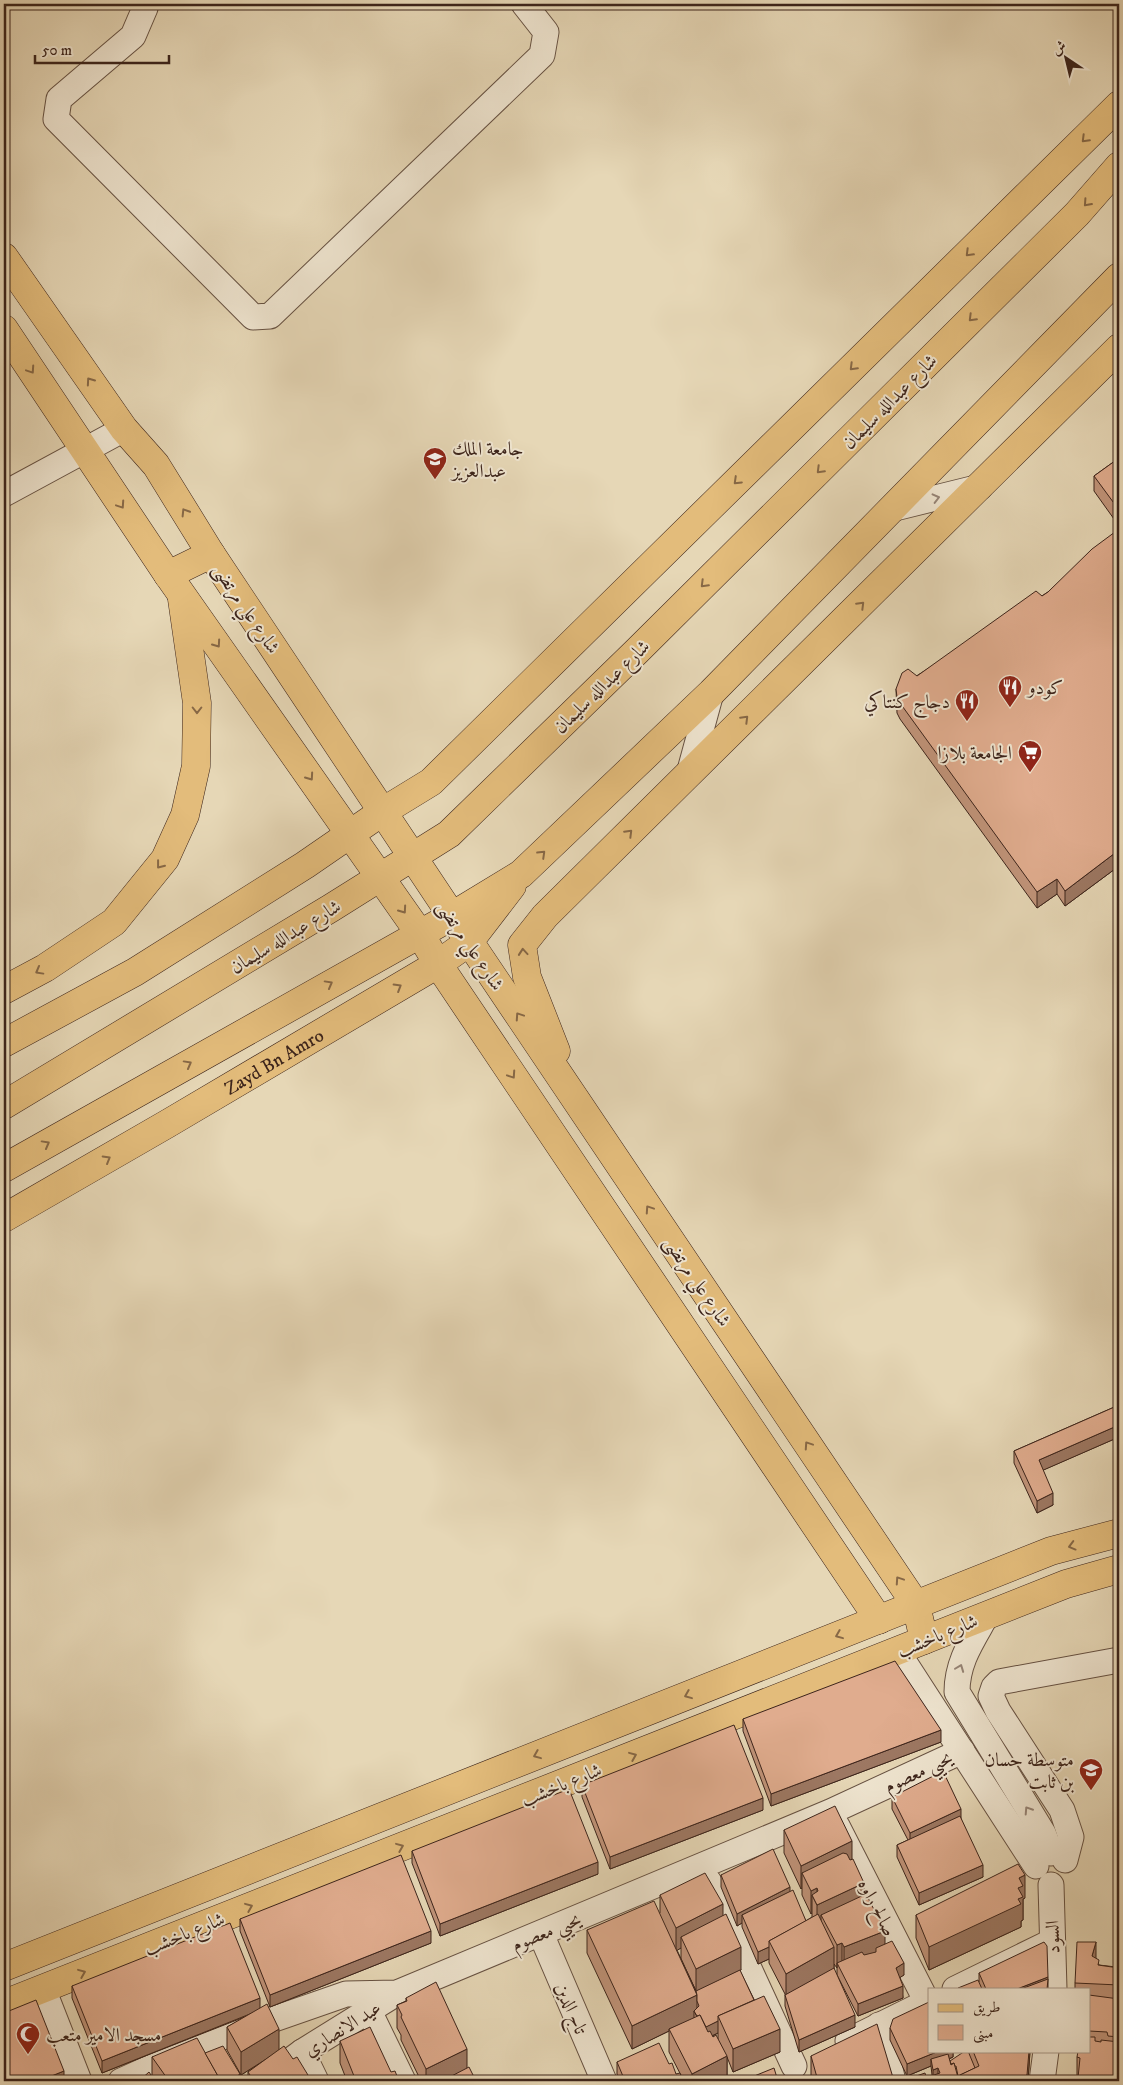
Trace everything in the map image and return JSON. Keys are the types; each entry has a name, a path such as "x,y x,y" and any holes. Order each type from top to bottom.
{"main road":[{"path":"4,1043 135,972 305,865 382,812 431,782 1119,105"},
{"name":"شارع عبدالله سليمان","path":"4,1105 450,834 1077,214 1119,166"},
{"name":"شارع علي مرتضى","path":"4,257 124,429 156,465 211,554 382,812 916,1605 924,1640"},
{"path":"4,1168 452,916 521,874 711,692 1119,278"},
{"name":"شارع علي مرتضى","path":"4,329 175,584 420,934 438,964 879,1620"},
{"path":"573,1096 527,976 522,945 544,916 1089,380 1119,348"},
{"path":"4,990 45,968 114,922 165,859 185,815 196,766 197,703 175,584 211,554"},
{"name":"Zayd Bn Amro","path":"4,1218 438,964 469,942 521,874"},
{"name":"شارع باخشب","path":"4,1967 1051,1552 1119,1533"},
{"name":"شارع باخشب","path":"4,2004 1066,1584 1119,1569"}],"street":[{"path":"143,4 145,8 133,36 59,99 56,119 252,317 270,316 542,55 546,32 524,4"},
{"path":"1089,380 1119,359"},
{"path":"4,494 124,429"},
{"path":"892,509 980,487"},
{"path":"689,774 711,692"},
{"path":"986,1616 967,1650 957,1674 956,1692 1043,1833 1050,1860"},
{"path":"897,1651 962,1751 1050,1860"},
{"path":"1050,1860 1071,1838 1062,1810 998,1712 991,1696 994,1687 999,1682 1119,1660"},
{"name":"يحيي معصوم","path":"134,2079 208,2042 346,1994 397,1992 541,1934 830,1812 962,1751"},
{"name":"صالح راوه","path":"830,1812 928,2002"},
{"name":"السود","path":"1050,1860 1035,1871 1041,1881 1051,1885 1051,1942 1054,1988"},
{"path":"702,1866 797,2067 928,2002"},
{"name":"تاج الدين","path":"541,1934 604,2081"},
{"path":"957,1988 1051,1942"},
{"path":"43,1989 79,2081"},
{"name":"عيد الانصاري","path":"262,2081 302,2052 397,1992"},
{"path":"369,2010 403,2081"},
{"path":"880,2026 893,2081"},
{"path":"302,2052 316,2081"},
{"path":"1042,2081 1046,2052"}],"building":[{"path":"1119,458 1119,510 1094,476"},
{"name":"الجامعة بلازا","path":"1119,529 1119,850 1065,891 1057,879 1037,892 900,703 896,689 902,673 908,669 917,676 1036,591 1042,596 1048,592 1092,549"},
{"path":"1119,1405 1119,1425 1039,1460 1053,1493 1037,1501 1014,1451"},
{"path":"895,1661 941,1730 771,1794 743,1719"},
{"path":"734,1725 763,1798 610,1857 582,1785"},
{"path":"943,1771 961,1809 910,1833 892,1797"},
{"path":"569,1789 598,1862 440,1924 412,1851"},
{"path":"835,1806 852,1841 801,1866 784,1830"},
{"path":"960,1816 983,1865 919,1893 897,1845"},
{"path":"773,1849 790,1887 737,1914 721,1875"},
{"path":"843,1853 847,1854 850,1860 853,1859 864,1883 817,1905 812,1895 818,1891 817,1888 811,1891 802,1873"},
{"path":"401,1855 431,1931 270,1995 240,1919"},
{"path":"1018,1864 1025,1875 1019,1878 1023,1886 1018,1888 1023,1897 1018,1899 1021,1904 929,1947 916,1915"},
{"path":"705,1873 723,1904 676,1928 660,1895"},
{"path":"793,1890 806,1921 769,1941 769,1947 758,1952 742,1915"},
{"path":"866,1894 885,1931 844,1947 842,1943 837,1945 821,1915"},
{"path":"654,1901 697,1995 632,2026 587,1930"},
{"path":"726,1914 741,1947 696,1969 681,1937"},
{"path":"818,1914 834,1947 786,1974 769,1941"},
{"path":"230,1923 260,1998 102,2061 72,1986"},
{"path":"1117,1939 1119,1939 1119,1954 1116,1953"},
{"path":"892,1941 904,1963 896,1968 903,1986 858,2004 837,1963 862,1952 864,1955 876,1952 876,1948"},
{"path":"1044,1942 1047,1946 1048,1977 1020,1988 986,1988 979,1973"},
{"path":"1077,1942 1096,1942 1092,1956 1099,1960 1098,1965 1119,1968 1119,1985 1075,1983"},
{"path":"834,1968 855,2015 799,2040 785,1995"},
{"path":"740,1970 754,2000 718,2016 718,2021 706,2027 700,2015 697,2016 694,2011 699,2006 696,1991"},
{"path":"1048,1979 1047,1988 1024,1988"},
{"path":"978,1980 982,1988 958,1988"},
{"path":"436,1982 467,2049 426,2069 397,2005 407,2001 406,1998"},
{"path":"1090,1995 1119,1999 1119,2037 1108,2036 1107,2032 1090,2031"},
{"path":"764,1996 780,2029 733,2049 718,2016"},
{"name":"مسجد الامير متعب","path":"36,2000 64,2071 39,2081 4,2081 4,2013"},
{"path":"928,2002 928,2052 937,2052 907,2064 890,2028 893,2019"},
{"path":"267,2004 279,2029 241,2052 227,2027"},
{"path":"700,2015 708,2032 710,2031 713,2037 716,2035 727,2056 692,2074 669,2029"},
{"path":"877,2024 894,2081 818,2081 811,2056"},
{"path":"370,2027 391,2072 395,2071 399,2081 356,2081 340,2041"},
{"path":"1090,2037 1095,2037 1095,2041 1119,2042 1119,2081 1075,2081 1078,2078 1080,2058 1077,2057 1078,2052 1090,2052"},
{"path":"197,2038 218,2076 212,2081 169,2081 152,2057"},
{"path":"659,2043 669,2064 672,2063 676,2074 680,2073 683,2081 625,2081 617,2062"},
{"path":"223,2046 240,2074 230,2081 218,2081 218,2076 205,2053"},
{"path":"284,2046 293,2059 297,2057 311,2080 254,2081 248,2072"},
{"path":"964,2052 968,2052 975,2068 958,2076 956,2066 954,2066 954,2063 951,2064 950,2061"},
{"path":"973,2052 1029,2052 1027,2075 1012,2081 962,2081 960,2075 979,2066"},
{"path":"948,2054 951,2065 954,2063 959,2081 930,2081 931,2076 940,2073 938,2068 933,2070 931,2059"},
{"path":"469,2067 476,2081 442,2081"},
{"path":"774,2068 778,2081 742,2081"},
{"path":"149,2072 155,2081 139,2081"},
{"path":"925,2073 927,2081 902,2081"}],"place":[{"name":"جامعة الملك عبدالعزيز","path":"435,480"},
{"name":"كودو","path":"1010,708"},
{"name":"دجاج كنتاكي","path":"967,722"},
{"name":"الجامعة بلازا","path":"1030,773"},
{"name":"متوسطة حسان بن ثابت","path":"1091,1791"},
{"name":"مسجد الامير متعب","path":"28,2055"}]}
